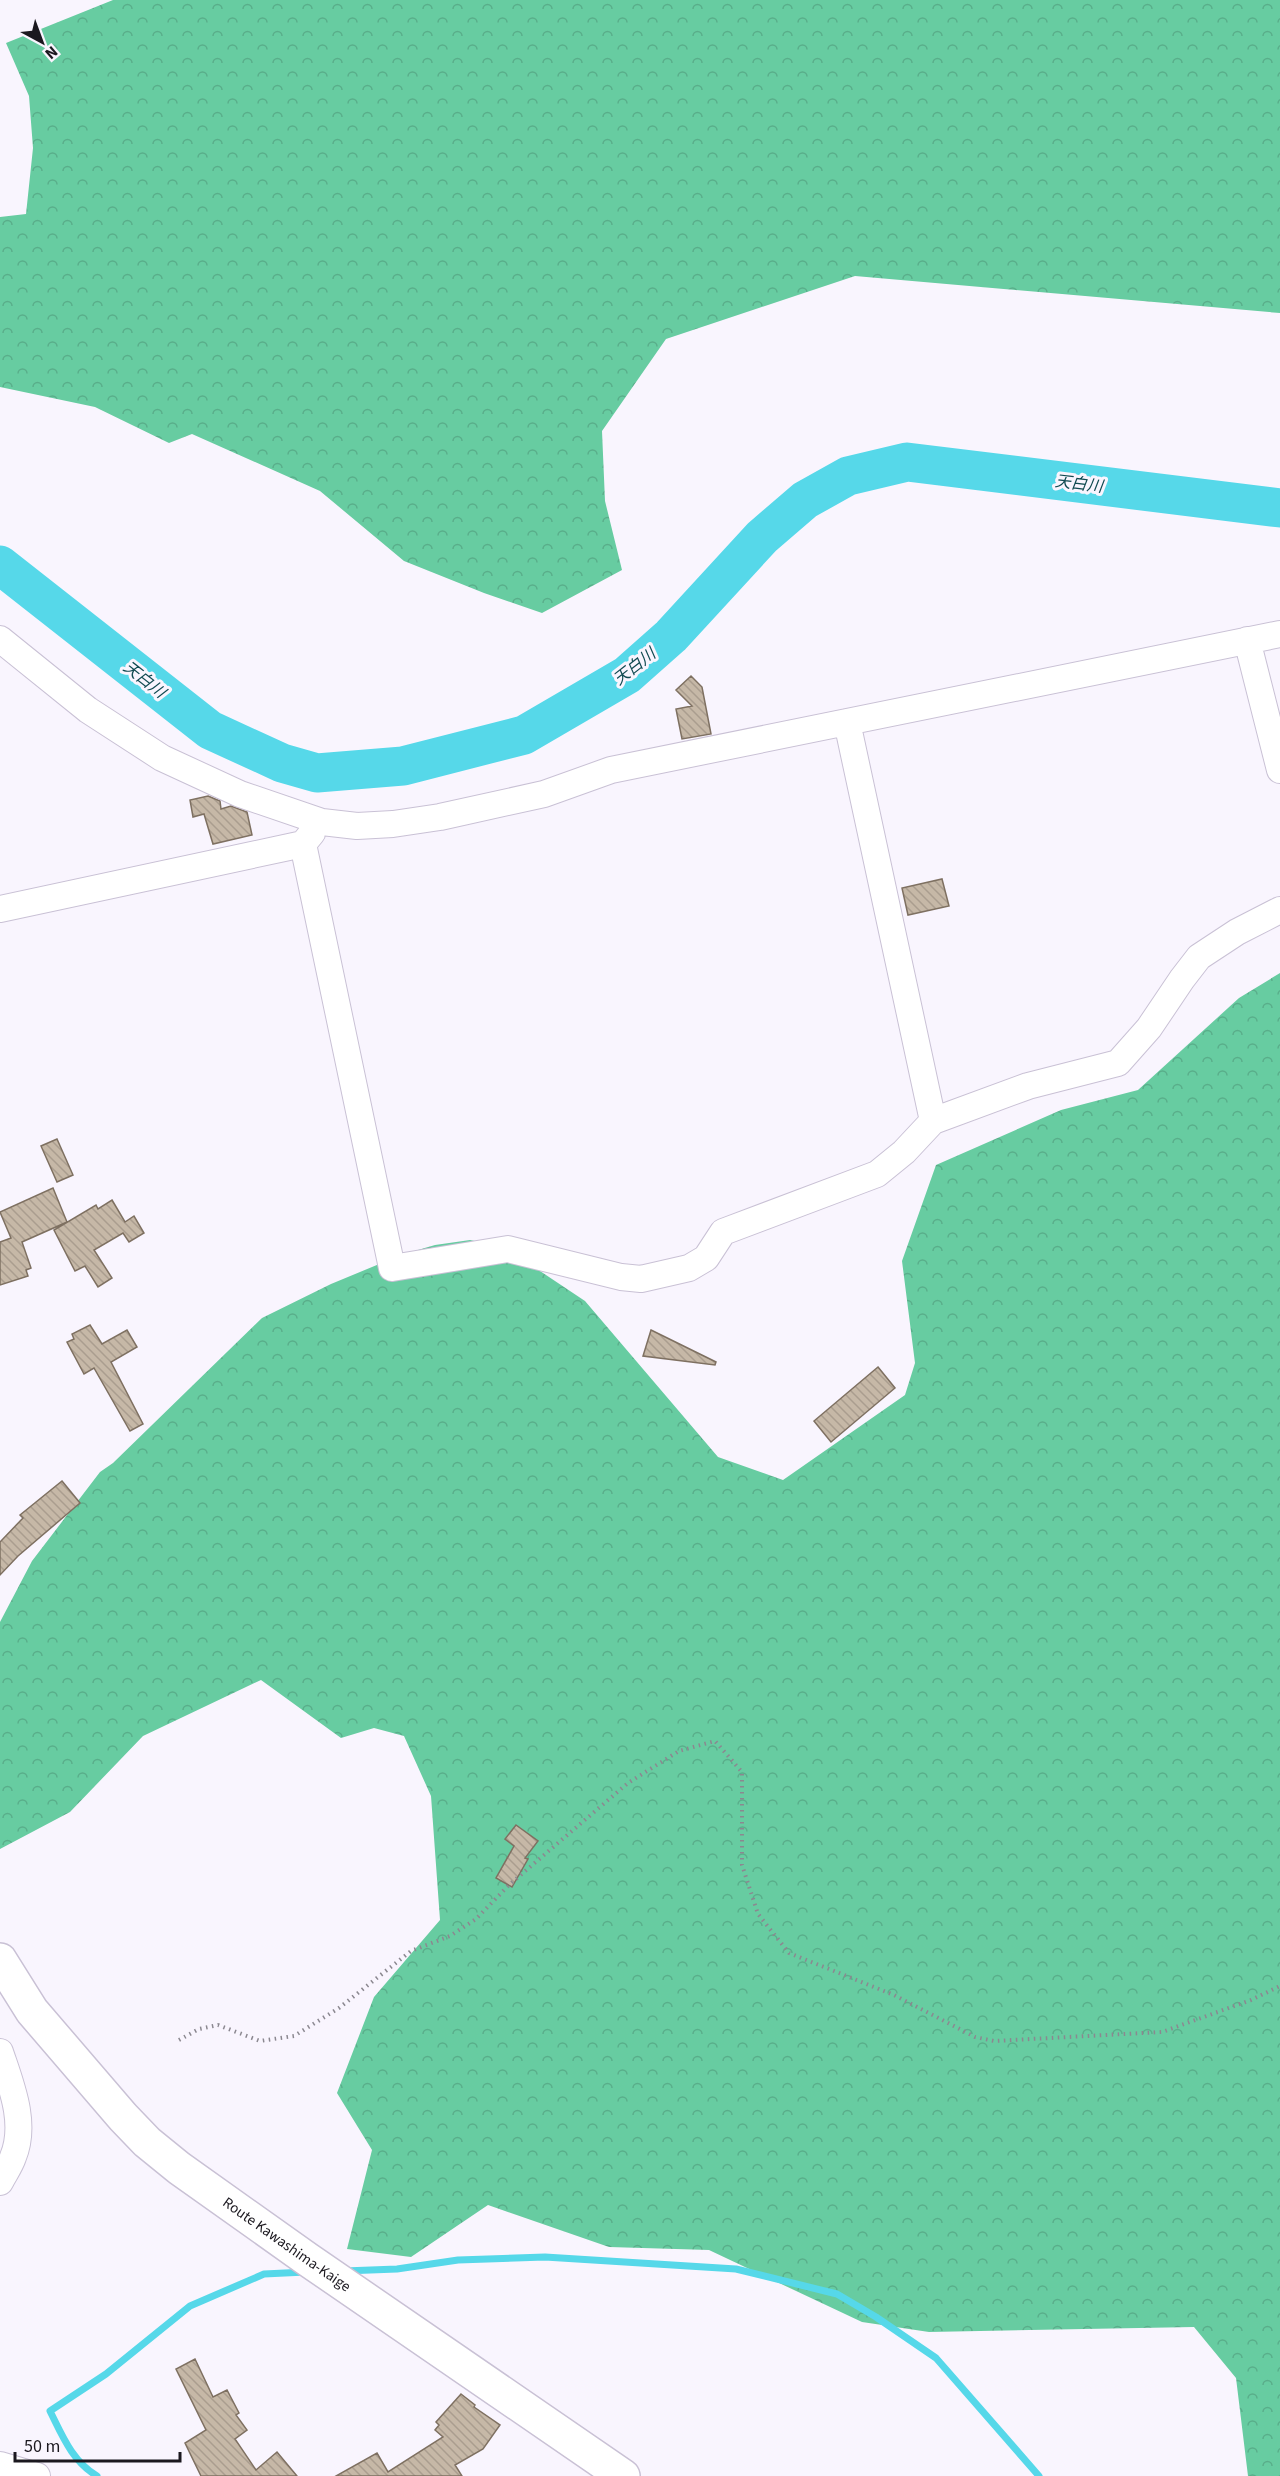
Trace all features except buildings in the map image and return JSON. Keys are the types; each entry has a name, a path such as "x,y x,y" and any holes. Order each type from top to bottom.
{"main road":[{"name":"Route Kawashima-Kaige","path":"0,1960 33,2011 147,2142 179,2168 307,2259 623,2476"}],"street":[{"path":"0,639 88,710 162,758 240,794 322,822 357,825 393,824 440,817 544,794 611,770 1280,634"},
{"path":"1247,640 1280,770"},
{"path":"847,722 933,1121"},
{"path":"0,909 303,844 322,822"},
{"path":"303,844 392,1268 508,1249 621,1278 640,1279 680,1271 706,1258 723,1232 877,1174 904,1152 933,1121 1028,1086 1118,1063 1149,1028 1199,957 1236,932 1280,910"},
{"path":"0,2052 19,2120 19,2138 13,2157 0,2182"},
{"path":"0,2465 37,2476"}],"path":[{"path":"179,2040 199,2029 218,2025 260,2041 294,2036 339,2007 411,1951 450,1936 476,1919 509,1885 628,1783 679,1751 715,1741 742,1773 742,1865 758,1914 789,1953 894,1995 975,2037 994,2041 1162,2032 1251,2000 1280,1986"}],"green space":[{"path":"113,0 1280,0 1280,313 855,276 666,339 602,431 605,501 622,570 542,613 404,561 320,491 192,434 169,443 95,407 0,387 0,217 26,214 33,148 29,96 6,43"},
{"path":"1280,973 1280,2476 1248,2476 1236,2378 1194,2327 929,2332 862,2322 709,2250 609,2247 488,2205 411,2257 347,2249 372,2150 337,2093 374,1997 440,1920 431,1796 404,1736 374,1728 341,1738 261,1680 143,1736 70,1812 0,1849 0,1622 32,1561 100,1472 113,1463 262,1318 331,1284 401,1255 435,1245 470,1240 504,1247 585,1301 718,1457 783,1480 905,1395 915,1363 902,1261 936,1165 1061,1110 1138,1090 1239,998"}],"waterway":[{"name":"天白川","path":"0,565 210,730 282,763 317,773 403,766 524,735 627,675 671,636 762,537 805,500 848,476 907,462 1280,508"},
{"path":"344,2271 397,2269 458,2260 545,2257 736,2269 837,2294 876,2317 936,2358 1039,2476"},
{"path":"97,2476 74,2455 50,2411 106,2374 190,2306 264,2274 306,2272"}]}
